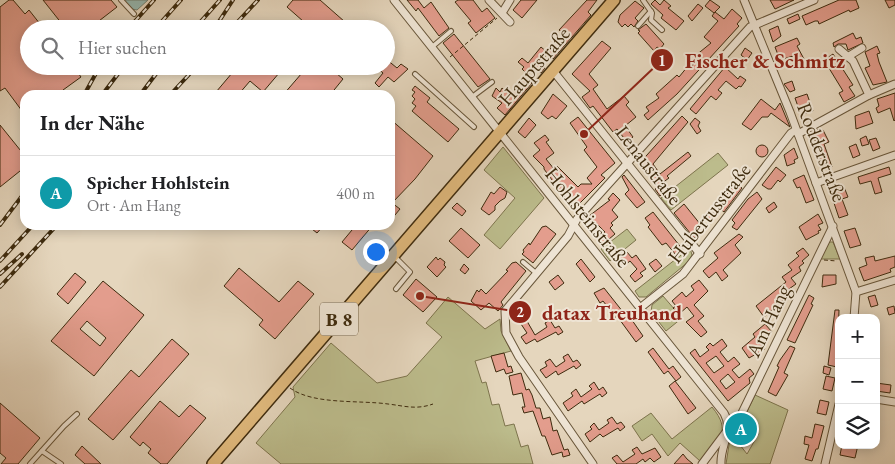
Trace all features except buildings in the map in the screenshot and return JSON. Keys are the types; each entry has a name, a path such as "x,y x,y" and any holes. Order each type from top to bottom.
{"main road":[{"name":"Hauptstraße","path":"500,133 614,0"},
{"name":"B 8","path":"213,464 500,133"}],"street":[{"name":"Hohlsteinstraße","path":"394,0 724,413 729,428"},
{"path":"489,0 510,22"},
{"path":"502,13 510,0"},
{"name":"Rodderstraße","path":"744,0 756,24 833,226 856,292 854,314"},
{"path":"593,464 540,390 506,333 505,311 568,236 573,226 750,27 814,0"},
{"path":"849,56 862,48"},
{"path":"840,49 849,56 869,96"},
{"name":"Lenaustraße","path":"554,72 700,254"},
{"name":"Hubertusstraße","path":"640,308 683,274 791,133 797,132 895,84"},
{"path":"816,183 895,155"},
{"name":"Am Hang","path":"702,464 729,428 739,419 833,226"},
{"path":"856,292 895,280"},
{"path":"880,400 895,402"},
{"path":"825,464 835,421"},
{"path":"721,464 722,450 729,428"}],"lane":[{"path":"121,0 134,14"},
{"path":"643,0 651,11 651,20 662,30"},
{"path":"638,26 651,11"},
{"path":"431,47 451,31"},
{"path":"415,74 474,127"},
{"path":"472,98 492,82"},
{"path":"394,256 410,272 396,289"},
{"path":"523,262 536,273"},
{"path":"30,464 77,414"},
{"path":"42,451 61,464"}],"path":[{"path":"443,62 502,13"},
{"path":"816,260 840,261"},
{"path":"284,383 294,390 340,402 388,404 409,408 433,404"}],"green space":[{"path":"503,147 544,198 500,249 484,235 515,198 484,170"},
{"path":"718,153 728,165 671,210 661,198"},
{"path":"627,229 636,240 610,261 601,249"},
{"path":"829,242 833,242 840,259 820,259"},
{"path":"690,248 692,255 688,262 646,297 639,297 635,291"},
{"path":"663,296 682,318 666,331 651,312 652,305"},
{"path":"448,297 485,329 500,319 501,331 511,351 475,361 482,383 486,382 492,405 499,404 505,426 514,424 521,447 528,445 533,464 281,464 256,443 295,397 293,387 331,343 377,383 407,376 442,337 426,323"},
{"path":"755,395 788,410 770,464 726,464 729,445 733,436 747,454 759,433 742,422"},
{"path":"712,407 721,423 721,436 713,448 700,461 680,443 668,456 652,434 642,441 632,426 651,413 672,439"}],"water":[{"path":"123,0 148,0 137,10 132,9"}],"railway":[{"path":"136,20 154,0"},
{"path":"163,20 181,0"},
{"path":"202,20 220,0"},
{"path":"220,20 233,0"},
{"path":"239,20 258,0"},
{"path":"87,90 95,75"},
{"path":"106,90 117,75"},
{"path":"144,90 155,75"},
{"path":"175,90 189,75"},
{"path":"0,225 20,199"},
{"path":"0,261 28,230"},
{"path":"0,287 52,230"},
{"path":"0,274 22,254"}],"place":[{"name":"Fischer & Schmitz","path":"584,134"},
{"name":"datax Treuhand","path":"420,296"},
{"name":"Spicher Hohlstein","path":"741,429"}]}
